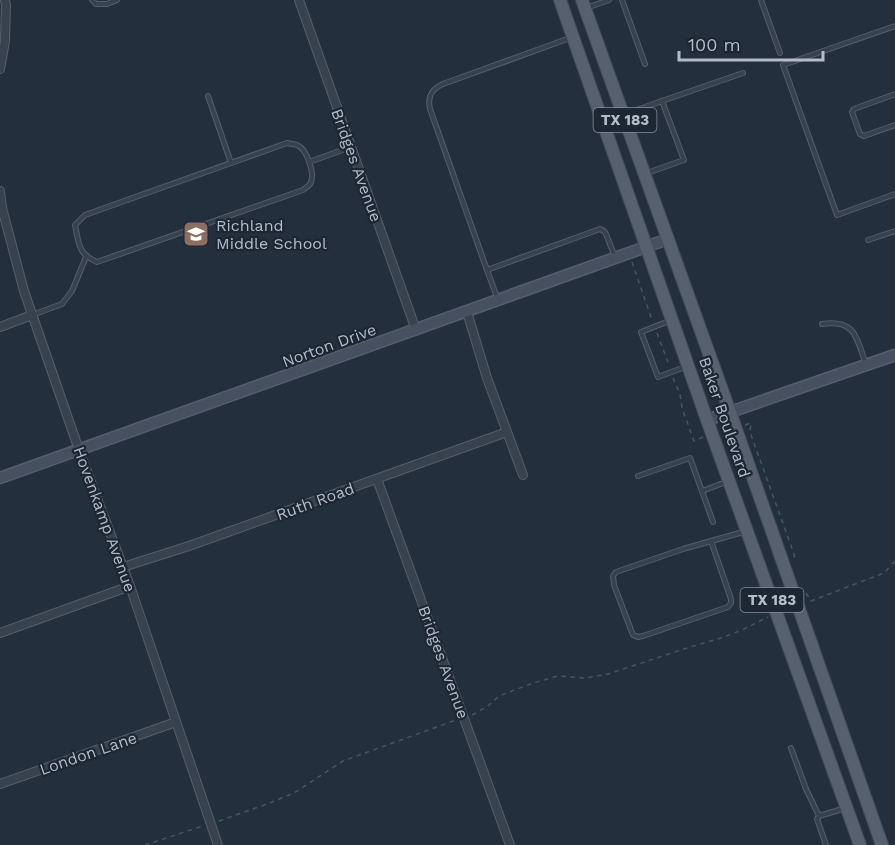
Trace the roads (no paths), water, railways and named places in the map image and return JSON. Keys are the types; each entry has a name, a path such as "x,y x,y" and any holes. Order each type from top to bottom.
{"main road":[{"name":"Baker Boulevard","path":"561,0 707,420 860,845"},
{"name":"Baker Boulevard","path":"584,4 882,845"}],"street":[{"path":"0,69 5,41 5,0"},
{"name":"Bridges Avenue","path":"299,0 416,330"},
{"name":"Hovenkamp Avenue","path":"0,191 2,208 24,291 79,450 130,586 218,845"},
{"name":"Norton Drive","path":"0,478 668,239"},
{"path":"466,312 487,378 523,475"},
{"path":"0,327 32,315"},
{"path":"707,420 895,355"},
{"name":"Ruth Road","path":"123,567 189,546 507,432"},
{"name":"Bridges Avenue","path":"377,479 510,845"},
{"path":"0,633 130,586"},
{"name":"London Lane","path":"0,784 176,722"}],"lane":[{"path":"93,0 96,4 107,4 117,0"},
{"path":"584,4 609,0"},
{"path":"622,0 645,64"},
{"path":"761,0 780,53"},
{"path":"895,26 783,65 837,215 895,194"},
{"path":"498,300 430,109 429,97 434,89 443,84 573,37"},
{"path":"623,116 743,73"},
{"path":"895,94 854,109 852,112 860,134 864,136 895,125"},
{"path":"208,96 231,163"},
{"path":"644,174 684,160 662,101"},
{"path":"287,143 297,145 305,151 309,162 313,174 311,184 303,190 98,262 86,257 79,244 75,225 84,214 287,143"},
{"path":"309,162 351,147"},
{"path":"487,270 600,230 606,234 615,258"},
{"path":"868,240 895,231"},
{"path":"32,315 62,304 72,291 86,257"},
{"path":"673,320 641,332 658,377 689,365"},
{"path":"822,324 833,322 845,324 852,330 867,365"},
{"path":"638,476 690,458 713,522"},
{"path":"702,491 729,481"},
{"path":"711,541 731,599 728,607 643,636 633,635 614,585 613,576 616,572 683,549 711,541 747,531"},
{"path":"791,748 819,816 817,819 826,845"},
{"path":"819,816 847,808"}],"place":[{"name":"Richland Middle School","path":"196,234"}]}
